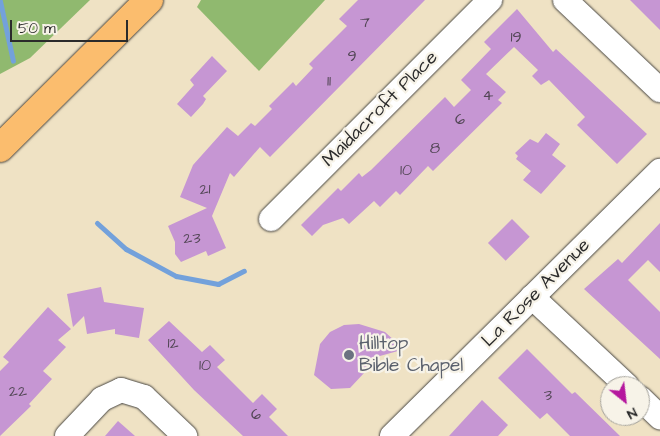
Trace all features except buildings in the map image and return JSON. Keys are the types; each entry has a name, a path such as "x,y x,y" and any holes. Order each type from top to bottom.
{"main road":[{"path":"0,148 149,0"}],"street":[{"name":"Maidacroft Place","path":"271,218 490,0"},
{"path":"564,0 660,90"},
{"name":"La Rose Avenue","path":"392,436 660,171"},
{"path":"532,297 616,376"},
{"path":"68,436 102,400 121,390 144,397 185,436"},
{"path":"650,408 660,417"}],"green space":[{"path":"0,0 90,0 30,58 0,74"},
{"path":"201,0 325,0 259,71 197,7"}],"waterway":[{"path":"0,1 13,61"},
{"path":"97,223 126,249 176,276 218,284 244,271"}],"place":[{"name":"Hilltop Bible Chapel","path":"349,355"}]}
